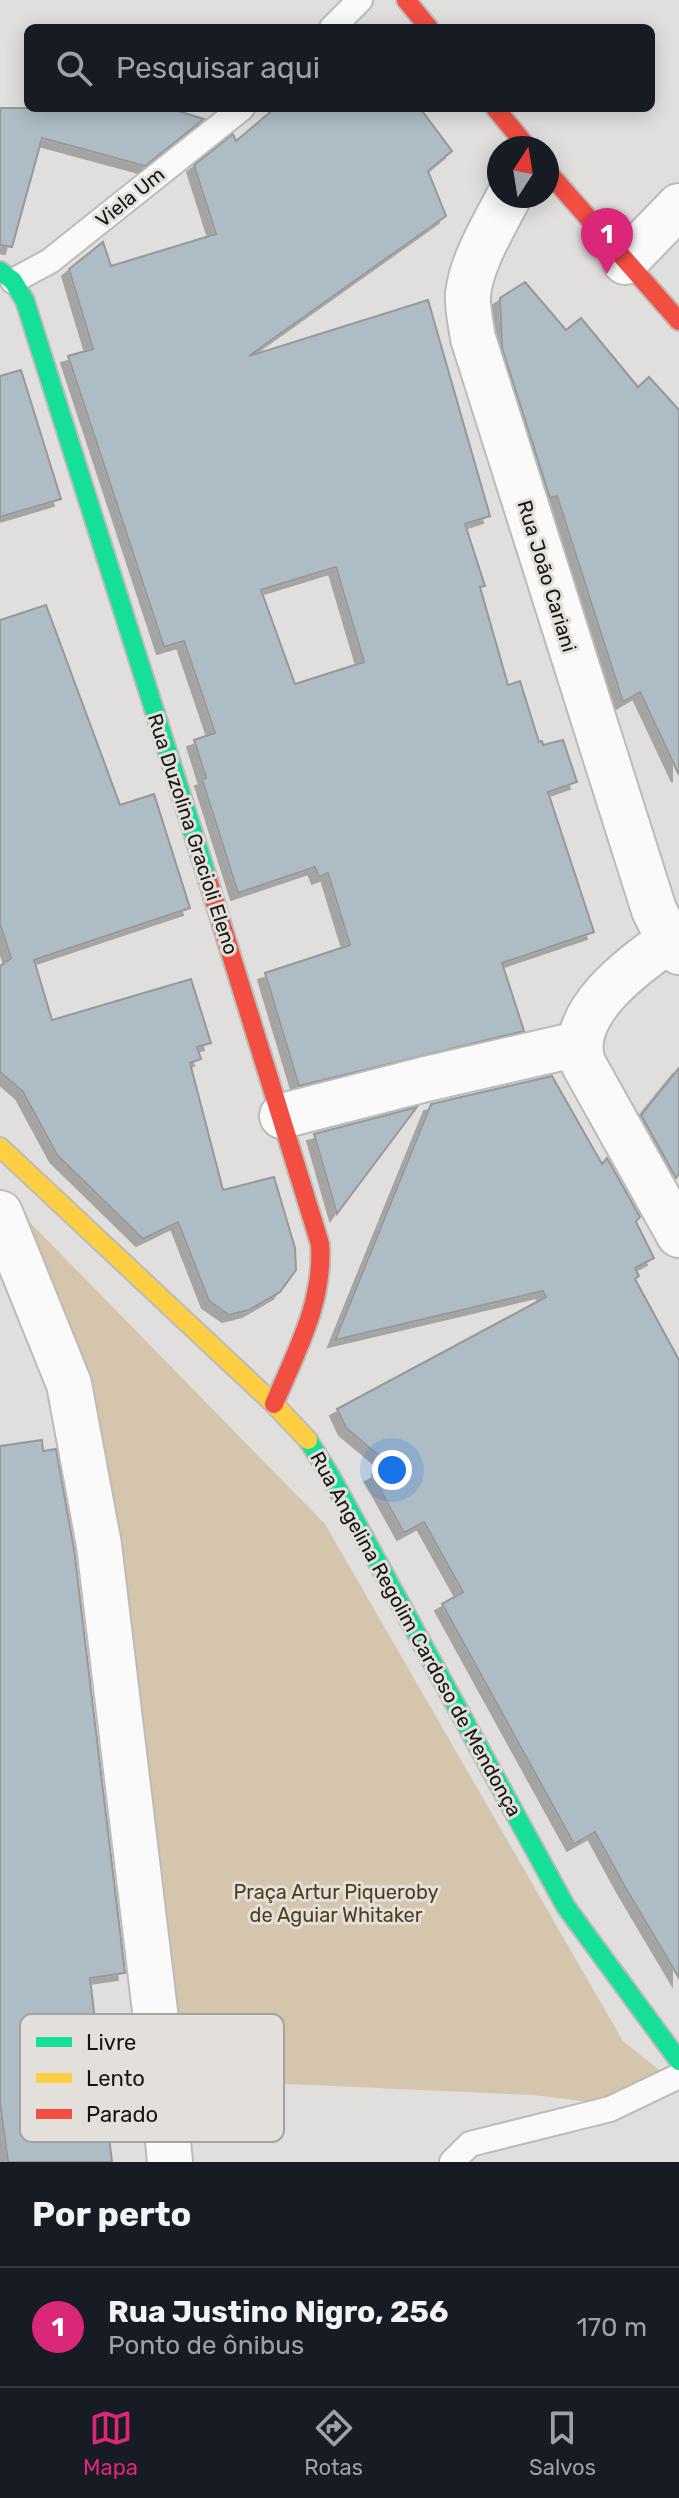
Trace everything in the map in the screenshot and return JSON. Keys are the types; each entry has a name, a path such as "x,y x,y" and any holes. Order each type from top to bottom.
{"street":[{"path":"406,0 426,24"},
{"path":"498,112 518,136"},
{"path":"559,185 679,321"},
{"path":"625,262 679,206"},
{"name":"Rua João Cariani","path":"503,208 471,279 468,297 473,338 649,896 676,942"},
{"name":"Rua Duzolina Gracioli Eleno","path":"7,276 25,301 320,1244 324,1266 314,1304 274,1404"},
{"path":"676,942 633,966 587,1018 578,1044 584,1065 679,1235"},
{"path":"282,1116 578,1044"},
{"name":"Rua Angelina Regolim Cardoso de Mendonça","path":"0,1147 274,1404 309,1441 566,1907 679,2061"},
{"path":"0,1213 69,1384 99,1545 155,2014"},
{"path":"168,2142 170,2162"}],"lane":[{"path":"336,24 360,0"},
{"name":"Viela Um","path":"7,276 50,261 237,112"},
{"path":"452,2162 470,2144 610,2109 679,2076"}],"green space":[{"name":"Praça Artur Piqueroby de Aguiar Whitaker","path":"9,1201 325,1524 623,2041 668,2077 598,2103 533,2095 284,2084 284,2014 168,2014 98,1409"}],"building":[{"path":"0,108 24,108 24,112 181,112 204,119 145,166 42,138 12,247 0,245"},
{"path":"270,112 423,112 452,151 428,171 446,216 249,356 428,300 490,516 465,524 485,586 480,587 508,685 520,681 539,742 542,741 543,745 563,740 577,782 548,792 594,932 502,963 524,1031 299,1086 265,973 350,945 328,873 319,877 315,867 238,893 202,779 206,778 194,740 215,733 184,641 164,647 68,356 93,349 69,269 103,242 111,266 216,234 194,165 233,134 236,141","holes":["336,567 364,662 295,684 261,590"]},
{"path":"525,282 566,330 581,318 638,387 649,377 679,410 679,775 640,692 623,702 557,496 550,498 502,348 500,298"},
{"path":"21,370 61,499 0,517 0,376"},
{"path":"46,605 120,805 154,794 190,908 34,960 52,1020 191,979 211,1043 197,1047 201,1059 190,1063 223,1190 274,1177 295,1248 296,1270 280,1292 249,1310 229,1315 209,1301 178,1222 143,1239 57,1155 23,1092 0,1072 0,966 11,958 0,924 0,620"},
{"path":"679,1068 679,1174 676,1178 641,1115"},
{"path":"552,1076 602,1164 607,1158 640,1217 636,1222 654,1258 635,1268 639,1276 635,1279 679,1360 679,1978 595,1832 574,1844 442,1604 463,1592 424,1522 404,1533 372,1475 390,1465 346,1428 337,1409 546,1297 543,1291 335,1340 431,1104"},
{"path":"417,1107 339,1211 337,1214 314,1134"},
{"path":"42,1440 43,1451 56,1449 74,1549 125,1973 90,1978 94,2014 20,2014 20,2142 110,2142 112,2162 8,2162 0,2103 0,1446"}],"traffic: fast":[{"path":"0,271 13,281 25,301 208,880"},
{"path":"308,1440 566,1907 679,2061"}],"traffic: slow":[{"path":"0,1147 274,1404 308,1440"}],"traffic: jam":[{"path":"406,0 426,24"},
{"path":"498,112 518,136"},
{"path":"559,185 679,321"},
{"path":"208,880 320,1244 318,1286 313,1306 274,1404"}],"place":[{"name":"Rua Justino Nigro, 256","path":"607,274"}]}
